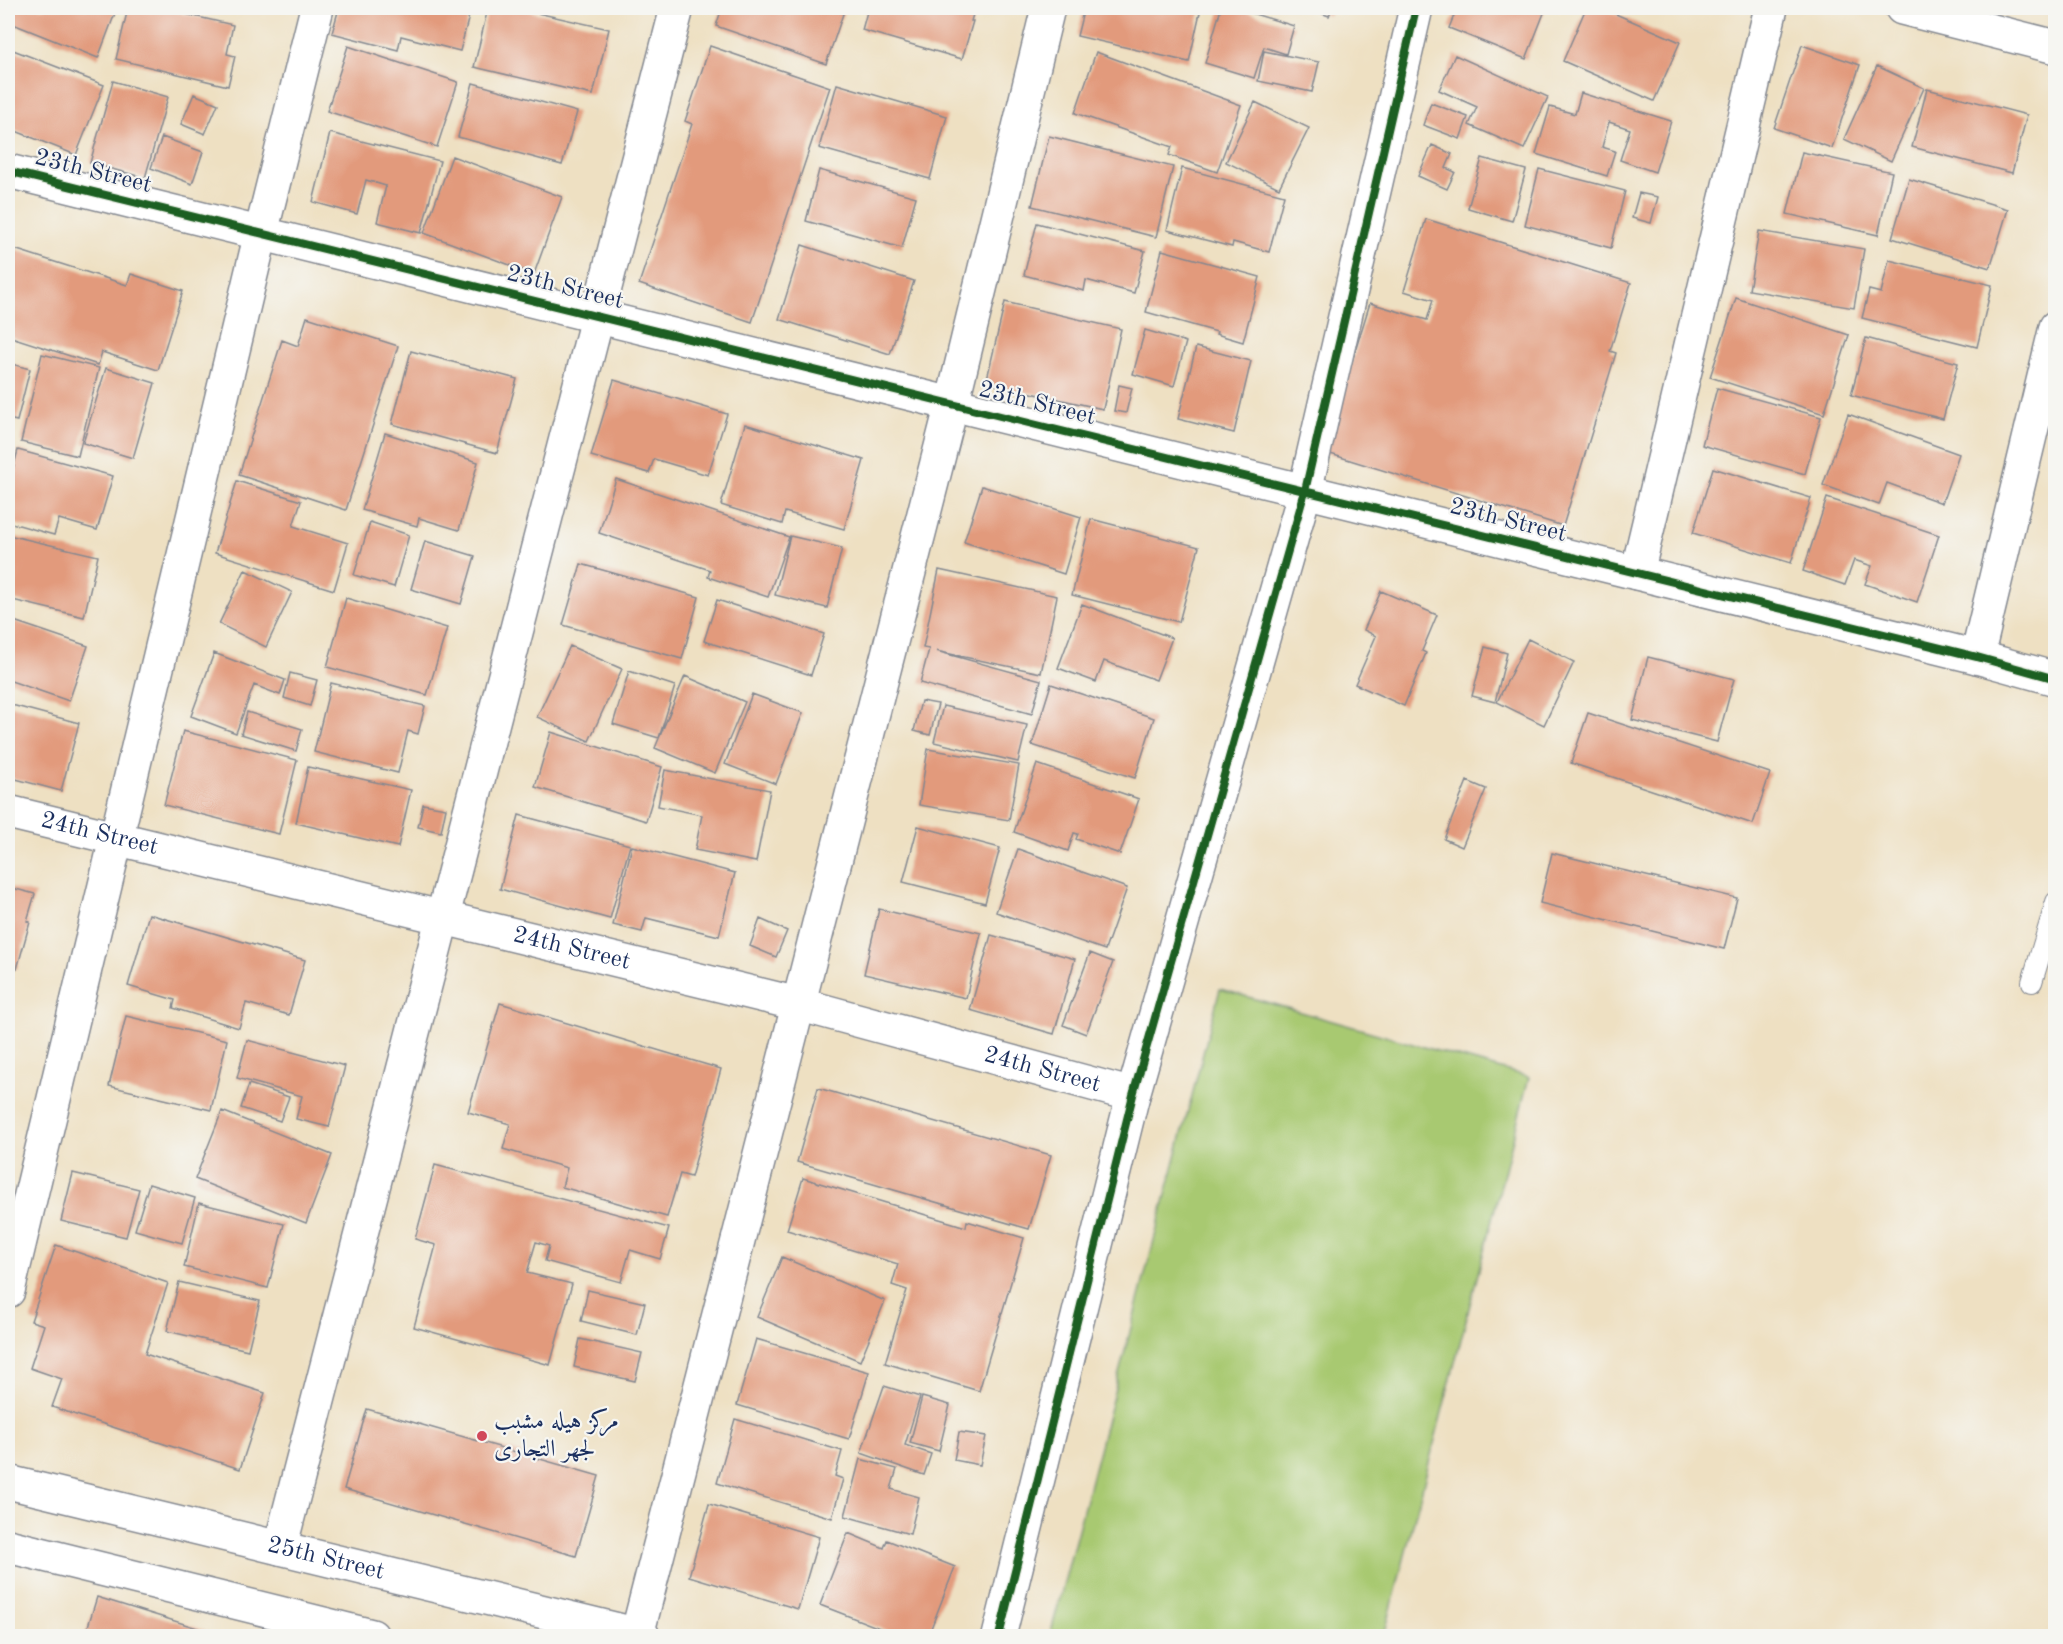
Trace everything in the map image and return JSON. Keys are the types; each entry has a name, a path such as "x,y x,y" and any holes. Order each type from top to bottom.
{"street":[{"path":"8,1291 317,8"},
{"path":"280,1548 677,8"},
{"path":"640,1636 798,1004 952,404 1048,8"},
{"path":"999,1636 1133,1095 1305,490 1416,8"},
{"path":"1637,573 1771,8"},
{"path":"1902,8 2055,47"},
{"name":"23th Street","path":"8,171 1305,490 1977,657 2055,679"},
{"path":"1977,657 2055,327"},
{"name":"24th Street","path":"8,812 798,1004 1133,1095"},
{"name":"25th Street","path":"8,1482 640,1636"},
{"path":"8,1546 276,1625 372,1636"}],"lane":[{"path":"2032,982 2055,902"}],"green space":[{"path":"1220,989 1529,1077 1384,1636 1050,1636"}],"building":[{"path":"13,8 117,8 98,58 8,22"},
{"path":"128,8 159,8 233,25 227,54 235,56 228,86 116,59"},
{"path":"339,8 471,8 460,51 401,36 398,50 332,33"},
{"path":"488,8 515,8 609,29 593,95 474,67"},
{"path":"722,8 845,8 826,64 716,26"},
{"path":"868,8 975,8 962,59 862,30"},
{"path":"1084,8 1201,8 1189,62 1077,36"},
{"path":"1221,8 1235,8 1294,26 1286,54 1264,47 1254,78 1205,63"},
{"path":"1307,8 1332,8 1329,16"},
{"path":"1457,8 1546,8 1526,59 1449,28"},
{"path":"1586,8 1602,8 1680,42 1654,101 1563,61"},
{"path":"1802,45 1860,65 1832,148 1774,128"},
{"path":"348,46 458,82 437,147 327,111"},
{"path":"710,46 830,87 752,322 639,284 692,124 685,121"},
{"path":"8,48 104,85 76,155 8,128"},
{"path":"1264,51 1319,62 1312,92 1258,81"},
{"path":"1096,52 1241,105 1217,172 1169,155 1172,147 1075,113"},
{"path":"1455,55 1548,97 1524,149 1469,125 1477,107 1439,90"},
{"path":"1877,66 1924,88 1891,161 1844,139"},
{"path":"113,81 168,97 145,178 90,163"},
{"path":"473,83 577,112 562,165 458,137"},
{"path":"837,84 947,116 930,179 819,148"},
{"path":"1927,89 2027,115 2012,173 1912,147"},
{"path":"1581,93 1671,121 1655,172 1620,160 1630,129 1609,122 1602,147 1615,151 1607,176 1536,154 1550,107 1575,114"},
{"path":"194,94 218,104 205,134 181,124"},
{"path":"1255,102 1309,128 1279,188 1226,162"},
{"path":"1431,103 1468,117 1460,139 1423,125"},
{"path":"330,133 440,161 421,233 377,222 386,186 366,180 357,214 313,202"},
{"path":"1049,136 1173,167 1156,237 1032,206"},
{"path":"162,137 203,152 192,184 151,168"},
{"path":"1432,145 1452,154 1446,168 1455,172 1447,189 1418,176"},
{"path":"1802,152 1892,172 1878,235 1787,214"},
{"path":"452,156 562,197 534,274 424,233"},
{"path":"1482,158 1526,170 1512,221 1468,208"},
{"path":"1182,168 1284,195 1269,252 1233,242 1232,247 1167,230"},
{"path":"1539,169 1625,191 1611,248 1525,225"},
{"path":"819,170 916,197 902,248 806,221"},
{"path":"1909,179 2008,209 1990,268 1892,238"},
{"path":"1639,193 1658,197 1651,223 1632,218"},
{"path":"1426,219 1631,283 1610,351 1616,353 1563,526 1324,452 1370,303 1427,320 1433,300 1404,291"},
{"path":"1037,223 1145,251 1134,293 1086,280 1084,291 1024,275"},
{"path":"1759,231 1864,249 1854,308 1749,290"},
{"path":"802,245 914,281 890,354 779,319"},
{"path":"8,247 127,285 131,274 183,291 158,370 102,352 98,365 8,336"},
{"path":"1162,250 1260,277 1243,342 1216,334 1217,332 1146,312"},
{"path":"1889,260 1992,285 1977,347 1862,318 1869,290 1881,293"},
{"path":"1736,298 1849,335 1824,414 1710,377"},
{"path":"1005,302 1121,329 1103,409 986,383"},
{"path":"307,317 398,346 346,510 239,475 282,340 298,346"},
{"path":"1145,330 1186,342 1174,386 1133,374"},
{"path":"1866,338 1958,363 1943,419 1851,395"},
{"path":"1196,347 1251,361 1234,433 1178,419"},
{"path":"411,351 517,379 497,453 392,424"},
{"path":"42,354 99,368 78,456 21,442"},
{"path":"8,363 30,369 17,421 8,419"},
{"path":"106,368 155,383 133,458 83,443"},
{"path":"614,380 727,414 708,475 654,459 649,473 591,456"},
{"path":"1119,385 1132,388 1126,413 1114,411"},
{"path":"1717,388 1821,417 1805,474 1702,445"},
{"path":"1848,414 1959,454 1942,503 1887,483 1879,505 1823,485"},
{"path":"745,424 864,460 844,529 785,512 782,524 721,505"},
{"path":"385,433 478,462 459,530 419,518 417,526 362,510"},
{"path":"18,450 113,476 97,530 59,519 54,535 8,522 8,488"},
{"path":"1713,468 1811,498 1791,563 1693,533"},
{"path":"616,479 789,537 768,597 708,577 710,570 599,533"},
{"path":"237,481 301,501 293,526 348,543 334,590 215,553"},
{"path":"982,486 1081,517 1064,574 964,542"},
{"path":"1827,498 1939,535 1917,602 1865,584 1872,566 1854,560 1845,585 1803,571"},
{"path":"1091,519 1199,547 1179,622 1072,595"},
{"path":"370,522 409,535 394,587 354,575"},
{"path":"8,535 98,556 84,617 8,599"},
{"path":"790,536 842,548 827,608 775,595"},
{"path":"425,541 475,556 461,604 411,589"},
{"path":"581,564 699,597 682,659 563,625"},
{"path":"245,570 292,592 266,647 219,624"},
{"path":"939,570 1057,596 1041,673 936,651 1041,680 1032,714 920,683 929,649 923,648"},
{"path":"1381,591 1437,615 1422,651 1426,653 1404,706 1355,684 1376,636 1364,630"},
{"path":"346,598 447,628 427,695 327,667"},
{"path":"717,600 824,634 811,675 704,641"},
{"path":"1082,604 1172,638 1156,680 1104,661 1096,682 1058,668"},
{"path":"8,619 88,646 69,701 8,680"},
{"path":"1528,639 1574,662 1544,725 1497,702"},
{"path":"570,646 622,669 589,741 537,717"},
{"path":"1485,647 1507,653 1495,702 1472,696"},
{"path":"214,653 285,680 280,695 254,685 236,733 191,716"},
{"path":"1648,657 1734,679 1717,742 1632,720"},
{"path":"629,671 675,686 659,738 613,724"},
{"path":"290,673 317,680 310,706 284,698"},
{"path":"685,676 745,702 715,773 655,748"},
{"path":"331,683 425,706 418,734 408,731 398,773 314,752"},
{"path":"1051,684 1154,718 1135,778 1032,745"},
{"path":"752,694 803,713 776,784 725,764"},
{"path":"921,701 938,704 930,735 914,731"},
{"path":"8,704 79,723 61,791 8,777"},
{"path":"943,706 1027,725 1018,762 934,742"},
{"path":"247,712 302,729 296,751 241,734"},
{"path":"1588,713 1770,773 1753,824 1571,763"},
{"path":"183,731 297,760 279,834 164,805"},
{"path":"551,732 662,767 646,821 535,787"},
{"path":"928,749 1019,765 1009,820 919,805"},
{"path":"1037,764 1139,799 1120,854 1076,839 1078,834 1074,833 1068,851 1014,832"},
{"path":"308,767 411,790 398,847 296,823"},
{"path":"665,770 770,790 756,862 695,850 702,815 658,806"},
{"path":"1467,781 1486,789 1462,847 1444,839"},
{"path":"423,804 446,808 441,832 418,827"},
{"path":"519,815 630,845 610,919 500,889"},
{"path":"918,826 1000,848 985,903 903,882"},
{"path":"632,846 735,873 719,936 646,918 642,932 613,925"},
{"path":"1018,849 1127,888 1105,950 996,912"},
{"path":"1552,853 1737,898 1724,949 1540,903"},
{"path":"8,887 35,894 17,969 8,967"},
{"path":"879,909 981,933 966,998 864,974"},
{"path":"149,914 305,960 289,1015 246,1003 239,1028 173,1008 175,1000 128,986"},
{"path":"760,919 787,931 776,957 750,946"},
{"path":"991,935 1075,959 1054,1034 970,1010"},
{"path":"1090,953 1113,962 1086,1034 1063,1025"},
{"path":"500,1003 721,1069 691,1177 680,1174 667,1217 562,1187 567,1168 503,1149 510,1124 468,1112"},
{"path":"126,1016 227,1040 211,1110 109,1086"},
{"path":"247,1040 345,1066 329,1127 296,1119 302,1096 237,1078"},
{"path":"249,1084 289,1097 280,1121 241,1108"},
{"path":"818,1088 1051,1155 1029,1229 797,1162"},
{"path":"222,1111 332,1155 306,1223 195,1179"},
{"path":"435,1165 669,1228 660,1259 630,1250 621,1282 545,1261 549,1246 536,1242 527,1273 572,1284 550,1365 414,1327 436,1245 415,1239"},
{"path":"73,1173 139,1189 126,1237 61,1221"},
{"path":"803,1178 966,1227 967,1221 1024,1238 979,1391 885,1363 907,1290 892,1285 898,1264 787,1230"},
{"path":"149,1184 195,1198 182,1243 135,1230"},
{"path":"199,1203 284,1224 268,1288 184,1267"},
{"path":"56,1245 168,1283 145,1354 265,1393 240,1469 52,1407 62,1379 30,1368 44,1325 31,1321"},
{"path":"782,1257 885,1301 860,1361 757,1317"},
{"path":"179,1282 260,1301 248,1350 167,1331"},
{"path":"588,1290 645,1303 637,1335 581,1321"},
{"path":"580,1339 642,1353 635,1381 574,1367"},
{"path":"756,1339 869,1372 849,1439 737,1405"},
{"path":"884,1386 920,1397 905,1445 931,1454 924,1475 861,1453"},
{"path":"922,1397 950,1405 939,1451 910,1443"},
{"path":"367,1409 599,1476 576,1556 344,1489"},
{"path":"735,1419 842,1451 835,1476 843,1479 832,1518 717,1483"},
{"path":"959,1432 986,1436 980,1465 954,1460"},
{"path":"860,1459 897,1469 891,1489 919,1497 910,1534 845,1516"},
{"path":"709,1504 819,1537 798,1609 689,1576"},
{"path":"848,1533 884,1548 887,1540 955,1567 928,1636 900,1636 820,1605"},
{"path":"97,1597 207,1631 206,1636 85,1636"}],"cycle path":[{"path":"999,1636 1133,1095 1305,491 1416,8"},
{"path":"8,171 1977,657 2056,679"}],"place":[{"name":"مركز هيله مشبب لجهر التجارى","path":"482,1436"}]}
